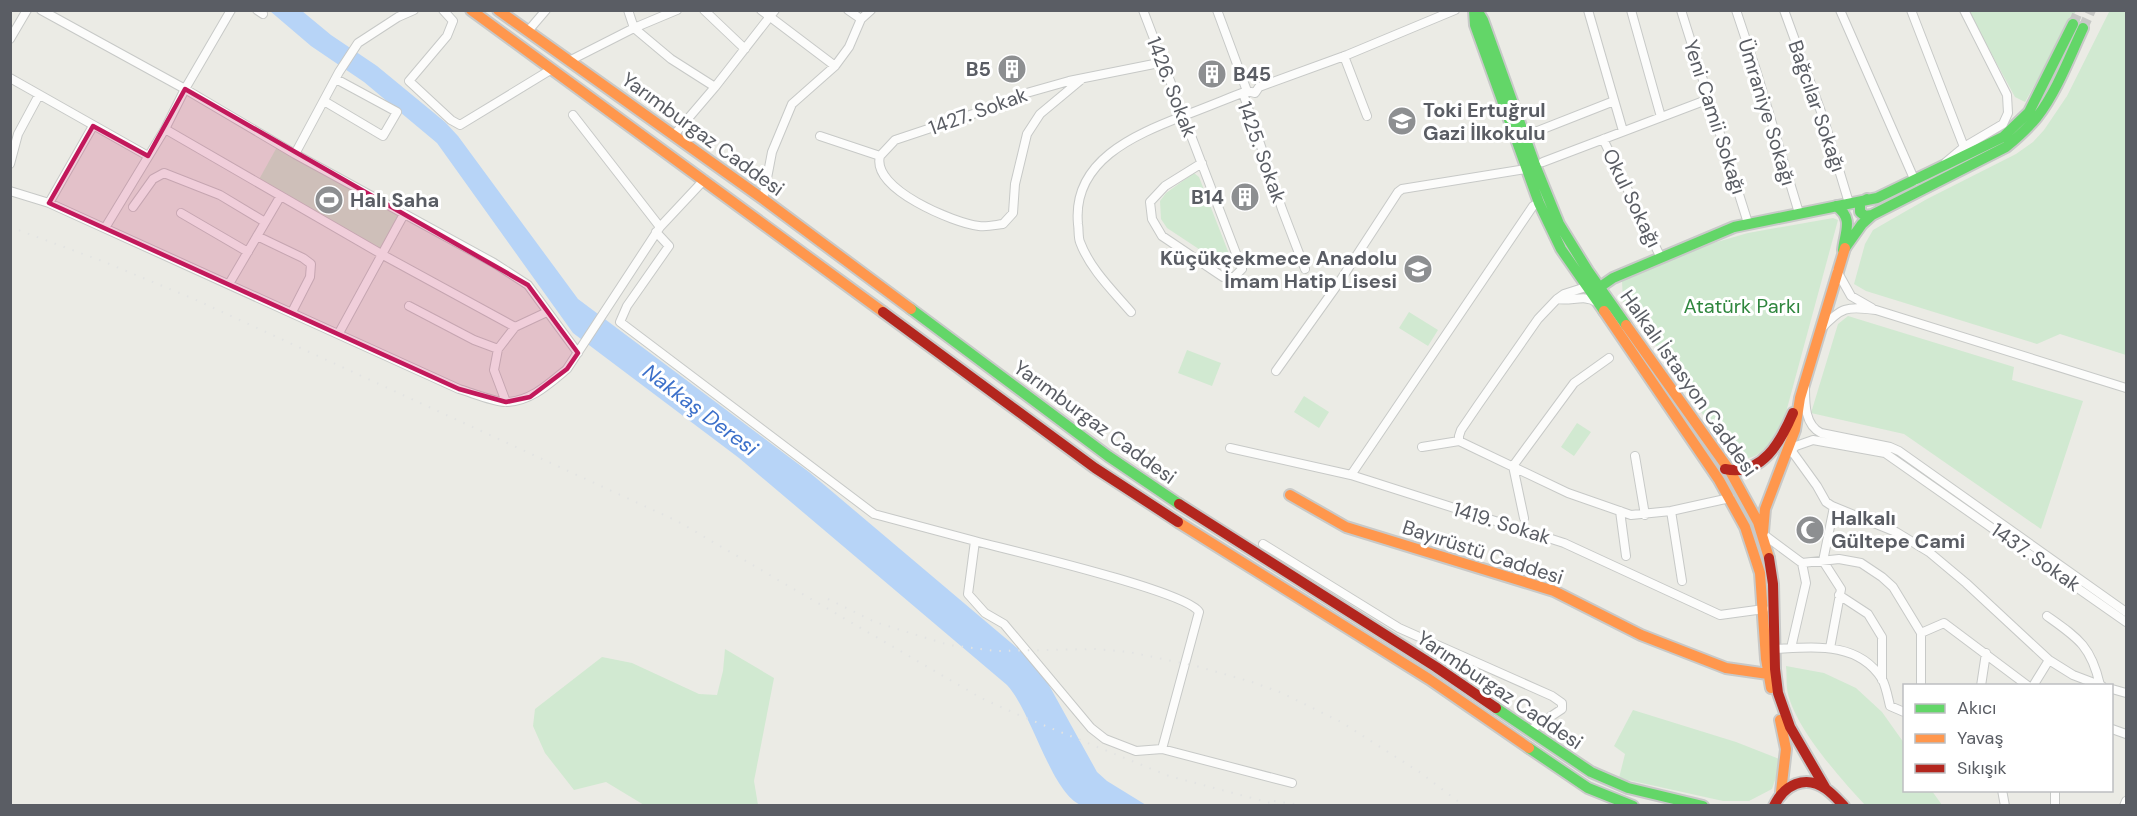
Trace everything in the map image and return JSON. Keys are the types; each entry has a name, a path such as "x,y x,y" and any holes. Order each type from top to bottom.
{"main road":[{"name":"Yarımburgaz Caddesi","path":"471,10 1095,468 1429,680 1588,788 1633,806"},
{"name":"Yarımburgaz Caddesi","path":"498,10 764,199 1108,456 1320,595 1436,667 1591,772 1628,788 1703,806"},
{"name":"Halkalı İstasyon Caddesi","path":"1475,10 1483,20 1535,165 1539,203 1561,249 1719,480 1741,515 1758,559 1768,674 1786,741 1787,764 1777,798"},
{"name":"Halkalı İstasyon Caddesi","path":"1475,10 1475,25 1559,224 1588,271 1731,471 1763,534 1773,584 1776,680 1783,711 1799,745 1831,797"},
{"path":"1599,304 1600,287 1613,278 1734,226 1877,198 2003,137 2029,112 2078,26 2038,115 2024,131 2006,147 1872,216 1843,250"},
{"path":"663,149 674,135"},
{"path":"1868,199 1860,203 1860,212 1865,216 1872,216"},
{"path":"1763,534 1765,509 1787,454 1800,398 1843,250 1848,218 1846,213 1836,206"},
{"path":"1652,382 1665,393 1713,460 1731,471 1754,466 1772,454 1800,398"},
{"name":"Bayırüstü Caddesi","path":"1290,495 1346,527 1554,591 1641,635 1726,668 1768,674"},
{"path":"1521,743 1529,732"},
{"path":"1761,806 1777,798 1791,784 1803,781 1815,783 1845,806"}],"street":[{"path":"10,39 27,10"},
{"path":"42,10 185,89 295,154 494,263 528,285 578,353"},
{"path":"105,228 165,129 185,89 231,10"},
{"path":"295,154 358,43 398,16 414,10"},
{"path":"443,10 453,21 447,36 409,81 451,120 460,124 552,69"},
{"path":"528,31 546,10"},
{"path":"628,10 634,28 671,59 716,87"},
{"path":"569,61 634,28 677,10"},
{"path":"704,10 745,49"},
{"path":"761,10 772,14 836,66"},
{"path":"848,10 861,19"},
{"path":"764,199 772,152 792,104 836,66 849,47 861,19 871,10"},
{"name":"1426. Sokak","path":"1143,10 1164,62 1242,269 1234,277 1222,277 1162,236 1152,219 1150,202 1156,194 1202,163"},
{"name":"1425. Sokak","path":"1217,10 1282,209 1305,269"},
{"name":"1425. Sokak","path":"1131,312 1095,270 1080,242 1076,208 1084,183 1100,163 1119,146 1159,126 1245,92 1252,85 1259,87 1344,56 1455,10"},
{"path":"1588,10 1623,131"},
{"path":"1631,10 1661,117"},
{"name":"Yeni Camii Sokağı","path":"1681,10 1748,224"},
{"name":"Ümraniye Sokağı","path":"1736,10 1799,213"},
{"name":"Bağcılar Sokağı","path":"1784,10 1824,120 1849,203"},
{"path":"1840,10 1915,181"},
{"path":"1911,10 1964,147"},
{"path":"1932,173 1964,147 2003,124 2008,113 2007,95 1964,10"},
{"path":"674,135 716,87 772,14"},
{"path":"1344,56 1367,116"},
{"name":"1427. Sokak","path":"1082,79 1040,114 1027,134 1015,184 1013,213 1003,224 979,226 935,212 886,181 880,167 880,156 895,141 1023,94 1082,79 1164,62"},
{"path":"324,101 383,136 397,112 338,75"},
{"path":"10,78 148,156"},
{"path":"10,164 14,137 18,134 39,95"},
{"path":"1276,370 1402,189 1535,165 1709,99"},
{"path":"1525,136 1614,101"},
{"path":"573,115 669,246 627,306 620,322 874,514 1144,586 1198,608 1199,612 1162,749"},
{"path":"49,203 93,126"},
{"path":"165,129 280,197 515,327"},
{"path":"820,136 880,156"},
{"name":"Okul Sokağı","path":"1603,139 1661,258"},
{"path":"133,207 153,179 164,173 220,195 265,222"},
{"path":"10,191 49,203 459,389 506,402 530,397 567,369 658,229 704,180"},
{"path":"230,284 280,197"},
{"path":"1351,475 1533,206 1539,203"},
{"path":"181,213 248,252"},
{"path":"339,333 404,214"},
{"path":"257,236 311,264 310,277 292,312"},
{"path":"1837,271 1851,296 1876,310"},
{"path":"1459,441 1461,430 1538,320 1564,294 1586,287"},
{"path":"1557,299 1567,301 1589,298 1599,304"},
{"path":"409,306 498,350"},
{"path":"1819,332 1840,310 1851,307 1876,310 2127,388"},
{"path":"506,402 494,370 498,350 515,327 547,312"},
{"path":"1524,518 1513,466 1574,382 1609,358"},
{"path":"1805,381 1805,404 1809,420 1815,430 1899,451 2127,612"},
{"name":"1437. Sokak","path":"1787,454 1802,443 1813,440 1886,453 2127,622"},
{"path":"1422,447 1459,441 1568,493 1631,515 1671,511 1730,498"},
{"name":"1419. Sokak","path":"1230,448 1351,475 1564,543 1720,615 1764,609"},
{"path":"1787,454 1817,486 1826,502 1896,531 1929,552 2049,660 2073,675 2098,684"},
{"path":"1635,456 1645,515"},
{"path":"1830,648 1840,589 1823,561 1834,507"},
{"path":"1620,511 1626,556"},
{"path":"1671,511 1682,581"},
{"path":"1763,534 1802,563 1806,583 1791,648"},
{"path":"975,541 968,594 985,613 1004,624 1091,728 1105,739 1136,751 1162,749 1292,783"},
{"path":"1263,544 1399,628 1552,696 1562,703 1562,709 1529,732"},
{"path":"1802,563 1839,560 1861,563 1893,587 1921,633 1921,684"},
{"path":"1839,595 1868,614 1882,637 1882,680 1890,706 1903,711"},
{"path":"2047,615 2084,645 2095,665 2101,684"},
{"path":"1921,633 1944,622 2025,684"},
{"path":"1774,649 1844,650 1862,657 1882,680"},
{"path":"1981,684 1986,653"},
{"path":"2034,684 2049,660"},
{"path":"2124,806 2127,801"}],"highlighted area":[{"path":"185,89 528,285 578,353 567,369 530,397 506,402 459,389 49,203 93,126 148,156"}],"green space":[{"path":"2110,10 2126,11 2126,355 2060,334 2037,344 1866,291 1854,284 1865,244 1873,230 1927,199 2016,154 2033,142 2067,96"},
{"path":"1968,11 2076,11 2025,102 2015,97"},
{"name":"Halı Saha","path":"277,147 341,181 401,217 378,253 257,183"},
{"path":"1194,173 1199,177 1231,259 1226,263 1220,263 1167,228 1161,219 1160,201 1166,193"},
{"name":"Atatürk Parkı","path":"1833,218 1838,220 1785,416 1763,450 1750,458 1737,457 1729,453 1652,340 1623,302 1622,281 1703,246 1748,233"},
{"path":"1409,312 1438,330 1428,346 1399,328"},
{"path":"1848,316 2014,367 2012,380 2083,401 2041,529 1904,434 1811,413 1838,324"},
{"path":"1187,350 1221,363 1212,386 1178,373"},
{"path":"1304,396 1329,412 1319,428 1294,412"},
{"path":"1577,423 1591,432 1574,456 1561,447"},
{"path":"725,649 774,678 754,781 758,805 644,805 606,782 574,790 545,753 533,726 535,709 602,657 632,663 699,694 717,695"},
{"path":"1786,666 1824,673 1856,688 1882,712 1903,742 1903,792 1933,792 1942,805 1865,805 1820,753 1800,723 1787,688"},
{"path":"1633,710 1736,742 1782,760 1772,789 1749,801 1723,801 1619,778 1625,754 1614,746"}],"water":[{"name":"Nakkaş Deresi","path":"270,11 302,11 331,35 377,66 445,122 458,136 578,299 809,472 1023,653 1045,678 1097,772 1107,781 1146,805 1086,806 1070,798 1051,769 1025,713 1007,685 739,458 573,333 437,143 364,82 311,46"}],"tunnel":[{"path":"2073,24 2079,10"},
{"path":"2083,28 2091,10"}],"railway":[{"path":"10,227 102,261 194,299 677,521 981,698 1169,776 1282,806"},
{"path":"828,599 875,622 949,645 996,651 1095,649 1129,652 1196,666 1252,682 1282,693 1341,722 1421,773 1464,806"},
{"path":"1274,801 1307,806"}],"traffic: fast":[{"path":"1474,10 1475,25 1539,203 1561,249 1604,311"},
{"path":"1477,10 1483,20 1535,165 1559,224 1588,271 1626,325"},
{"path":"1600,287 1613,278 1734,227 1877,198 2003,137 2029,112 2073,24"},
{"path":"1845,248 1862,224 1872,215 2006,147 2030,125 2051,96 2083,28"},
{"path":"1867,199 1860,203 1860,212 1865,216 1872,215"},
{"path":"1836,206 1847,220 1843,250"},
{"path":"911,309 1108,456 1179,504"},
{"path":"1496,708 1591,772 1628,788 1703,806"},
{"path":"1529,748 1588,788 1633,806"}],"traffic: slow":[{"path":"471,10 883,312"},
{"path":"498,10 763,199 911,309"},
{"path":"1763,532 1765,509 1795,430 1800,398 1845,248"},
{"path":"1604,311 1719,480 1745,527 1760,573 1766,659 1771,688"},
{"path":"1626,325 1730,471 1758,522 1769,558"},
{"path":"1290,495 1346,527 1554,591 1641,635 1726,668 1768,674"},
{"path":"1178,522 1429,679 1529,748"},
{"path":"1780,720 1786,749 1781,792"}],"traffic: jam":[{"path":"883,312 1095,468 1178,522"},
{"path":"1725,469 1750,468 1760,462 1783,435 1793,413"},
{"path":"1179,504 1436,667 1496,708"},
{"path":"1769,558 1773,584 1775,669 1778,693 1790,727 1826,789"},
{"path":"1774,806 1789,787 1803,782 1810,782 1826,789 1844,806"}],"place":[{"name":"B5","path":"1012,69"},
{"name":"B45","path":"1212,74"},
{"name":"Toki Ertuğrul Gazi İlkokulu","path":"1402,121"},
{"name":"B14","path":"1245,197"},
{"name":"Halı Saha","path":"329,200"},
{"name":"Küçükçekmece Anadolu İmam Hatip Lisesi","path":"1418,269"},
{"name":"Halkalı Gültepe Cami","path":"1810,530"}]}
